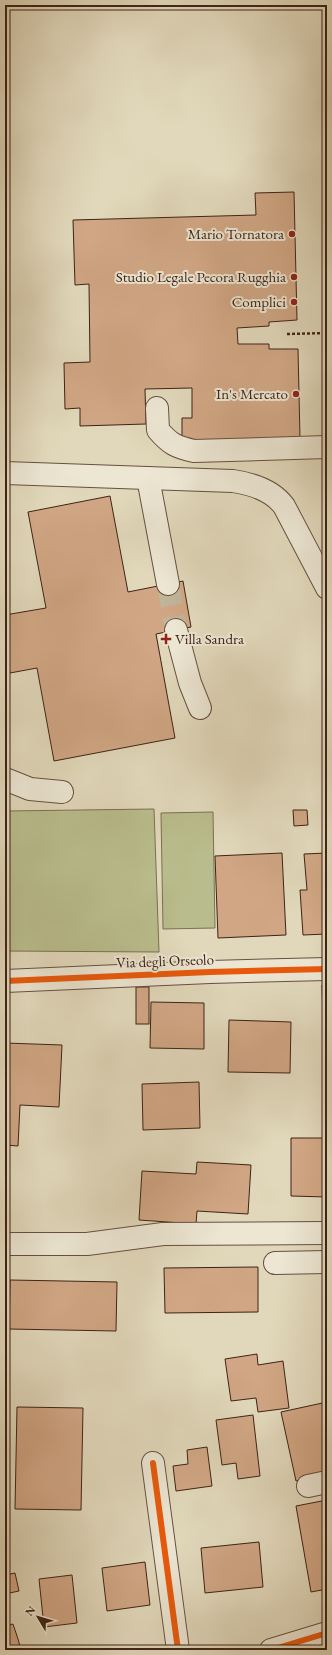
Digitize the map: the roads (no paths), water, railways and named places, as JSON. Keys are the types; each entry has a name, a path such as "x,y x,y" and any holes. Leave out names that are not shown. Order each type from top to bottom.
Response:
{"street":[{"path":"157,408 158,430 168,441 179,448 194,451 327,447"},
{"path":"5,473 233,481 255,485 268,491 280,501 289,513 327,588"},
{"path":"148,478 168,584"},
{"path":"176,630 190,683 200,708"},
{"path":"5,779 30,789 62,792"},
{"name":"Via degli Orseolo","path":"5,981 210,972 327,969"},
{"path":"5,1244 93,1244 163,1234 327,1233"},
{"path":"275,1263 327,1262"},
{"path":"153,1463 178,1650"},
{"path":"271,1650 327,1633"}],"tunnel":[{"path":"168,584 176,630"}],"place":[{"name":"Mario Tornatora","path":"292,234"},
{"name":"Studio Legale Pecora Rugghia","path":"294,277"},
{"name":"Complici","path":"294,302"},
{"name":"In's Mercato","path":"296,394"},
{"name":"Villa Sandra","path":"166,639"}]}
